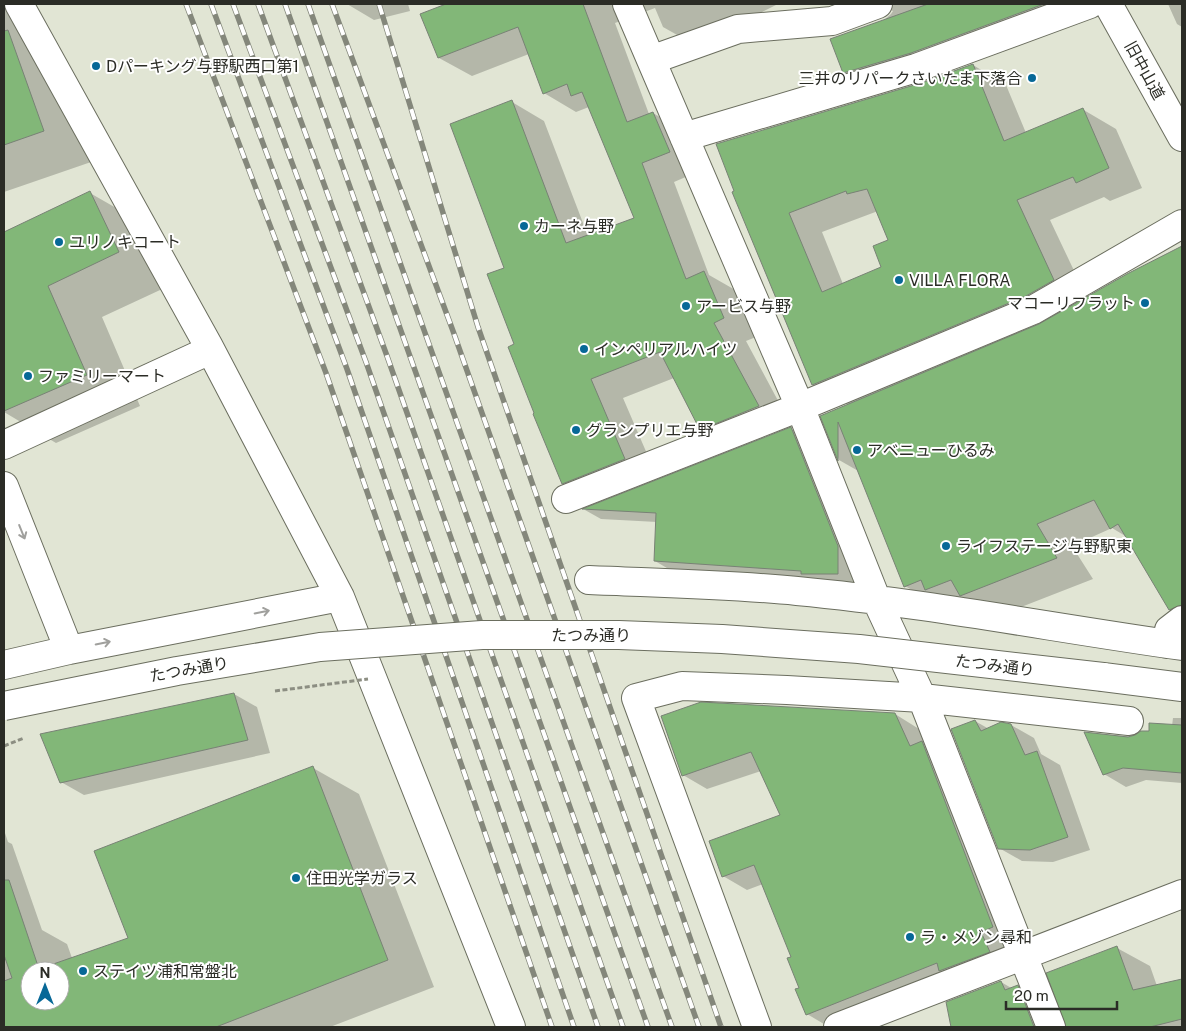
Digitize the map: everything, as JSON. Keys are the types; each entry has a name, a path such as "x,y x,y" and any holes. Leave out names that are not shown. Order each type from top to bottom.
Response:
{"street":[{"path":"19,4 210,350 340,597 511,1027"},
{"path":"627,4 800,408 878,601 922,698 1051,1027"},
{"path":"651,60 738,29 832,21 878,4"},
{"path":"684,137 916,68 1090,4"},
{"name":"旧中山道","path":"1108,4 1182,136"},
{"path":"566,500 800,408 1033,310 1182,224"},
{"path":"4,445 210,350"},
{"path":"4,486 70,650"},
{"path":"589,580 731,585 878,601 1174,645 1169,630 1182,620"},
{"path":"4,665 70,650 340,597"},
{"name":"たつみ通り","path":"4,706 177,671 320,646 482,635 619,635 722,638 859,649 1182,687"},
{"path":"757,1027 636,698 682,686 922,698 1129,721"},
{"path":"838,1027 1182,894"}],"path":[{"path":"4,746 24,738"}],"building":[{"path":"446,4 583,4 627,122 653,112 670,152 642,163 686,279 704,271 724,318 714,323 759,406 700,430 660,352 591,379 625,459 562,484 508,347 514,344 487,274 504,268 450,124 512,100 566,243 634,218 582,92 571,96 567,84 543,94 518,27 438,58 420,14"},
{"path":"928,4 1044,4 911,53 843,73 830,39"},
{"path":"8,30 44,131 4,145 4,31"},
{"path":"973,64 1004,141 1083,108 1109,168 1076,183 1073,177 1017,200 1054,280 1026,296 812,385 732,192 734,191 716,144 921,83","holes":["867,189 888,240 873,246 881,267 822,292 789,213 846,191 847,194"]},
{"path":"90,191 119,252 48,286 87,375 4,411 4,232"},
{"path":"1182,246 1182,605 1169,610 1118,524 1110,529 1094,500 1037,524 1057,558 960,596 951,580 925,590 921,580 904,587 838,422 838,461 820,416 1039,324 1127,274"},
{"path":"791,427 838,546 838,574 801,574 801,571 654,561 656,513 582,509"},
{"path":"234,693 248,740 60,783 40,734"},
{"path":"701,702 895,713 910,746 922,741 993,927 981,932 990,952 939,971 937,963 806,1015 795,989 799,988 787,958 791,957 754,865 722,877 709,841 780,815 751,752 682,776 661,716"},
{"path":"975,720 981,731 1001,722 1011,724 1025,755 1037,751 1068,837 1030,850 998,849 951,729"},
{"path":"1149,723 1182,725 1182,773 1123,768 1103,775 1084,732 1128,737 1141,731 1149,731"},
{"path":"313,766 388,960 216,1027 4,1027 4,981 12,978 4,955 4,880 9,880 36,961 20,961 20,1011 70,1011 70,961 62,961 128,938 94,851"},
{"path":"1117,946 1133,990 1182,979 1182,1019 1150,1027 1066,1027 1046,973"},
{"path":"1001,981 1005,990 1018,985 1034,1027 951,1027 946,1002"}],"railway":[{"path":"186,4 326,373 552,1027"},
{"path":"211,4 347,369 574,1027"},
{"path":"233,4 366,362 598,1027"},
{"path":"258,4 387,356 623,1027"},
{"path":"285,4 648,1027"},
{"path":"308,4 672,1027"},
{"path":"332,4 453,331 699,1027"},
{"path":"379,4 478,327 721,1027"}],"place":[{"name":"Dパーキング与野駅西口第1","path":"96,66"},
{"name":"三井のリパークさいたま下落合","path":"1032,78"},
{"name":"カーネ与野","path":"524,226"},
{"name":"ユリノキコート","path":"59,242"},
{"name":"VILLA FLORA","path":"899,280"},
{"name":"マコーリフラット","path":"1145,303"},
{"name":"アービス与野","path":"686,306"},
{"name":"インペリアルハイツ","path":"584,349"},
{"name":"ファミリーマート","path":"28,376"},
{"name":"グランプリエ与野","path":"576,430"},
{"name":"アベニューひるみ","path":"857,450"},
{"name":"ライフステージ与野駅東","path":"946,546"},
{"name":"住田光学ガラス","path":"296,878"},
{"name":"ラ・メゾン尋和","path":"910,937"},
{"name":"ステイツ浦和常盤北","path":"83,971"}]}
